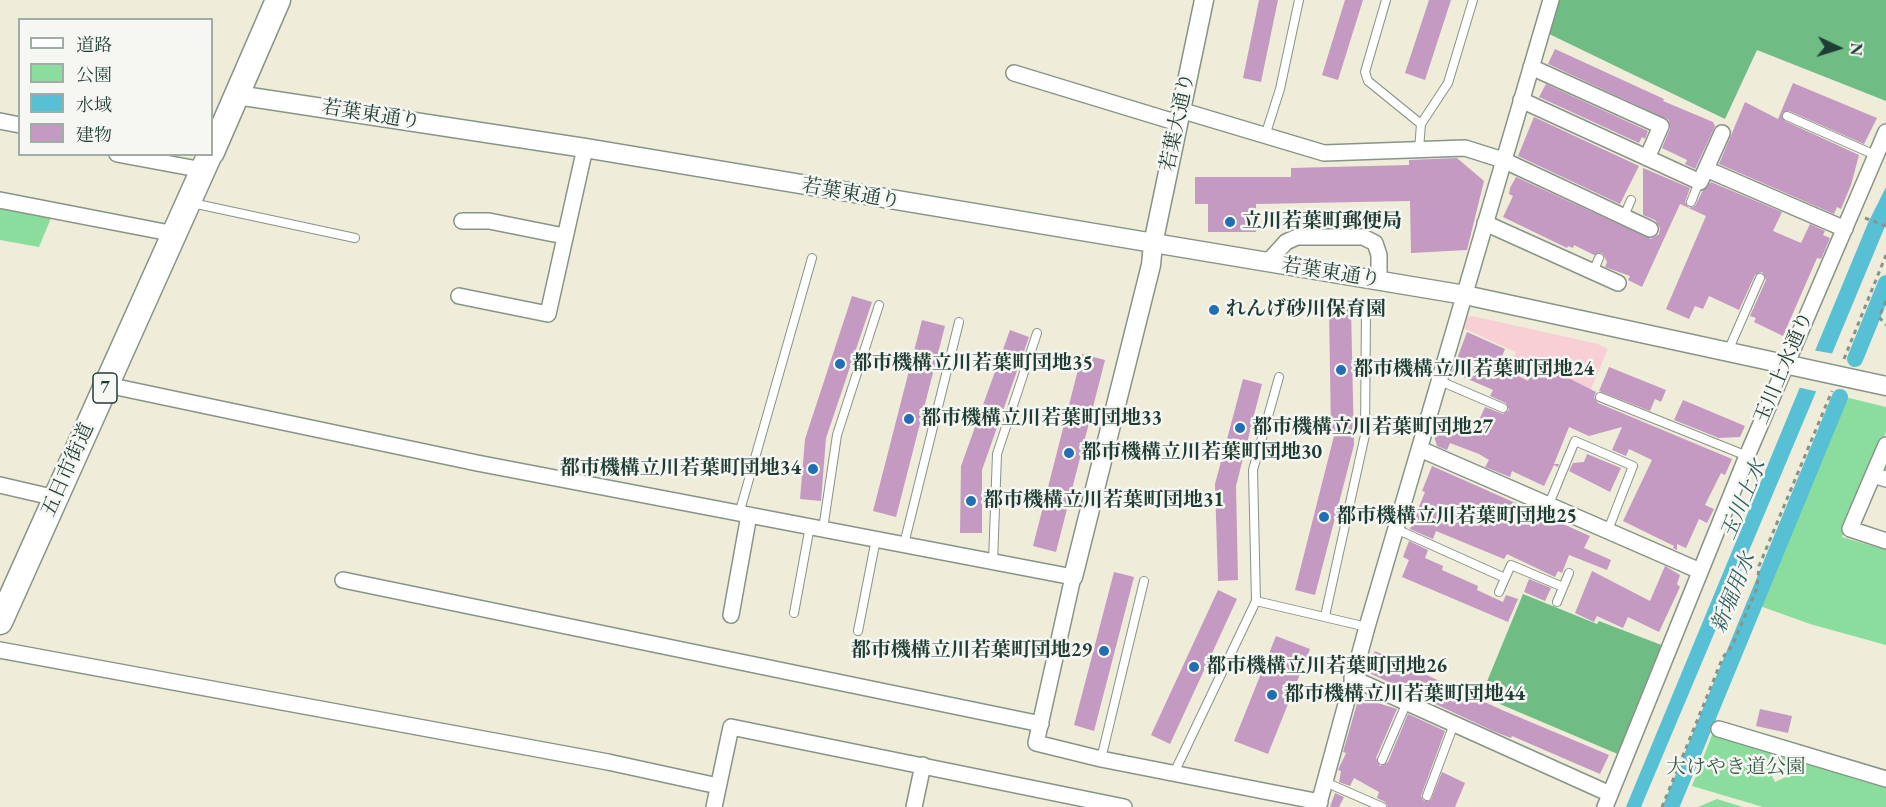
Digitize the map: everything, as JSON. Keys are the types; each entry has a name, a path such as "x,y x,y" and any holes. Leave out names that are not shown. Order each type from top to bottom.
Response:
{"main road":[{"name":"五日市街道","path":"213,148 278,0"},
{"name":"五日市街道","path":"0,622 208,159"}],"street":[{"name":"若葉大通り","path":"1073,577 1150,265 1204,0"},
{"path":"107,385 477,463 1073,577 1036,743 1319,805 1367,627 1551,0"},
{"path":"1531,67 1661,126 1647,158"},
{"path":"1014,73 1324,153 1465,148 1503,160 1650,229"},
{"name":"若葉東通り","path":"237,95 585,148 1465,295 1886,386"},
{"path":"1521,100 1647,158 1703,176 1845,229"},
{"path":"0,121 18,125"},
{"name":"玉川上水通り","path":"1607,800 1747,456 1886,132"},
{"path":"1703,176 1722,133"},
{"path":"459,296 548,314 585,148"},
{"path":"153,156 208,159"},
{"path":"0,200 175,234"},
{"path":"462,221 489,221 564,236"},
{"path":"1485,223 1596,265 1618,283"},
{"path":"1267,263 1286,242 1297,237 1363,237 1375,243 1379,255 1379,280"},
{"path":"1886,445 1880,477 1850,529 1886,541"},
{"path":"1420,449 1700,571"},
{"path":"0,485 56,498"},
{"path":"731,615 744,514"},
{"path":"343,580 1041,724"},
{"path":"0,650 608,762 718,786"},
{"path":"1353,678 1454,724 1607,800"},
{"path":"714,807 731,727 1115,806"},
{"path":"1719,729 1886,779"},
{"path":"914,807 923,765"}],"lane":[{"path":"1265,137 1280,89 1299,0"},
{"path":"1386,0 1365,72 1368,81 1420,124"},
{"path":"1419,149 1420,124 1448,83 1473,0"},
{"path":"1787,116 1875,155"},
{"path":"1691,202 1703,176"},
{"path":"1624,216 1631,200"},
{"path":"190,203 355,238"},
{"path":"744,514 812,258"},
{"path":"1728,351 1760,278"},
{"path":"794,613 817,528 837,435 879,305"},
{"path":"1325,616 1365,435 1366,308"},
{"path":"904,544 959,322"},
{"path":"993,562 997,454 1037,333"},
{"path":"1174,773 1256,601 1252,470 1278,377"},
{"path":"1440,381 1503,408"},
{"path":"1600,397 1747,456"},
{"path":"1549,504 1575,441 1633,466 1608,530"},
{"path":"1396,529 1505,578"},
{"path":"858,631 876,538"},
{"path":"1499,592 1510,565 1563,587"},
{"path":"1557,602 1569,573"},
{"path":"1101,759 1144,581"},
{"path":"1256,601 1367,627"},
{"path":"1382,760 1407,702"},
{"path":"1426,796 1454,724"},
{"path":"1325,782 1382,807"}],"path":[{"path":"1863,217 1886,226"},
{"path":"1662,807 1723,657 1732,646 1757,588 1759,566 1886,255"},
{"path":"1886,301 1879,317 1886,325"}],"shaded area":[{"path":"1472,316 1598,344 1608,349 1581,412 1505,377 1516,352 1463,328 1467,317"}],"green space":[{"path":"1555,0 1886,0 1886,101 1757,50 1725,119 1545,32"},
{"path":"0,201 54,211 39,247 0,240"},
{"path":"1845,397 1886,407 1886,432 1842,537 1886,550 1886,645 1810,624 1760,606"},
{"path":"1523,594 1597,624 1599,621 1664,646 1620,755 1481,696"},
{"name":"大けやき道公園","path":"1714,730 1886,779 1886,807 1763,807 1692,786","holes":["1780,765 1786,777 1775,782 1769,770"]},
{"path":"1717,799 1743,807 1698,807"}],"water":[{"path":"1886,187 1886,224 1826,368 1641,807 1626,807 1868,223"}],"pier":[{"path":"1812,350 1835,354 1819,392 1797,387"}],"building":[{"path":"1259,0 1278,0 1261,82 1243,78"},
{"path":"1345,0 1363,0 1338,80 1322,75"},
{"path":"1429,0 1451,0 1425,80 1405,73"},
{"path":"1555,49 1664,99 1663,101 1713,122 1715,126 1695,169 1685,164 1687,160 1662,148 1670,129 1669,120 1548,64"},
{"path":"1793,83 1877,118 1864,144 1789,111 1782,113 1785,121 1859,155 1851,185 1841,209 1837,207 1834,214 1719,164 1745,102 1778,119"},
{"path":"1546,84 1648,131 1645,139 1642,137 1639,143 1539,97"},
{"path":"1534,117 1639,166 1620,204 1518,156"},
{"path":"1457,158 1484,181 1467,250 1411,253 1410,201 1256,204 1256,232 1208,232 1208,204 1195,204 1195,177 1291,177 1291,168 1409,165 1409,160"},
{"path":"1643,168 1690,188 1685,202 1689,208 1695,206 1702,192 1711,182 1782,212 1773,231 1801,243 1810,224 1825,231 1823,235 1830,238 1821,259 1817,258 1783,336 1754,322 1756,318 1750,316 1766,280 1762,272 1755,275 1739,310 1709,296 1703,309 1695,306 1689,319 1666,309 1706,216 1680,204 1642,287 1628,280 1630,276 1605,267 1607,262 1602,253 1594,255 1574,245 1573,248 1568,246 1567,248 1503,217 1513,196 1509,194 1516,177 1651,239 1659,234 1660,228 1655,220 1643,215"},
{"name":"都市機構立川若葉町団地35","path":"852,296 872,302 826,438 821,501 800,499 805,439"},
{"path":"1329,308 1351,308 1354,445 1315,595 1295,590 1335,432 1331,432"},
{"name":"都市機構立川若葉町団地33","path":"922,320 945,326 896,517 873,511"},
{"path":"1010,330 1029,337 982,470 982,533 960,533 961,466"},
{"path":"1467,332 1505,349 1498,366 1528,381 1537,362 1596,392 1594,397 1598,403 1732,459 1725,475 1721,473 1705,505 1714,509 1707,523 1699,519 1686,548 1677,544 1677,550 1673,548 1674,546 1623,521 1652,460 1629,449 1626,456 1612,450 1622,427 1589,436 1569,427 1554,464 1559,464 1558,467 1554,465 1544,486 1512,471 1510,477 1485,467 1489,460 1450,443 1447,450 1437,446 1434,436 1446,415 1475,429 1485,407 1503,414 1509,410 1506,403 1490,396 1493,390 1452,372"},
{"name":"都市機構立川若葉町団地30","path":"1082,354 1105,360 1056,552 1033,546"},
{"path":"1609,367 1666,390 1661,402 1655,399 1650,411 1599,391"},
{"path":"1243,379 1262,384 1236,486 1238,580 1218,581 1215,484"},
{"path":"1683,400 1745,426 1740,437 1719,438 1674,420"},
{"path":"1587,454 1621,468 1610,492 1569,471 1573,463 1584,462"},
{"path":"1432,466 1590,536 1584,548 1611,560 1607,570 1569,555 1562,573 1558,571 1555,577 1507,554 1504,559 1436,531 1433,539 1410,529 1425,492 1422,491"},
{"path":"1409,541 1428,550 1425,558 1443,566 1442,570 1478,586 1477,590 1503,602 1506,595 1518,599 1508,622 1402,577 1409,560 1403,557"},
{"path":"1665,566 1680,575 1677,584 1680,587 1659,632 1628,617 1623,628 1597,616 1594,622 1575,613 1592,571 1650,601"},
{"name":"都市機構立川若葉町団地29","path":"1114,572 1134,577 1094,731 1074,725"},
{"path":"1529,579 1551,588 1545,601 1524,592"},
{"name":"都市機構立川若葉町団地26","path":"1218,590 1237,599 1170,744 1151,735"},
{"name":"都市機構立川若葉町団地44","path":"1276,636 1310,649 1268,754 1234,741"},
{"path":"1375,651 1502,710 1609,755 1600,774 1512,736 1511,738 1493,731 1365,671"},
{"path":"1359,697 1397,709 1376,758 1380,766 1388,762 1408,714 1445,731 1421,796 1424,801 1431,800 1442,772 1465,783 1455,807 1388,807 1385,802 1377,798 1379,792 1354,778 1350,786 1339,782 1341,771 1338,770 1346,753 1343,752"},
{"path":"1760,709 1792,716 1788,733 1756,726"},
{"path":"1335,793 1344,797 1339,807 1330,807"}],"waterway":[{"name":"新堀用水","path":"1855,359 1886,283"},
{"name":"新堀用水","path":"1671,807 1840,397"}],"place":[{"name":"立川若葉町郵便局","path":"1230,222"},
{"name":"れんげ砂川保育園","path":"1214,310"},
{"name":"都市機構立川若葉町団地35","path":"840,364"},
{"name":"都市機構立川若葉町団地24","path":"1341,370"},
{"name":"都市機構立川若葉町団地33","path":"909,419"},
{"name":"都市機構立川若葉町団地27","path":"1240,428"},
{"name":"都市機構立川若葉町団地30","path":"1069,453"},
{"name":"都市機構立川若葉町団地34","path":"813,469"},
{"name":"都市機構立川若葉町団地31","path":"971,501"},
{"name":"都市機構立川若葉町団地25","path":"1324,517"},
{"name":"都市機構立川若葉町団地29","path":"1104,651"},
{"name":"都市機構立川若葉町団地26","path":"1194,667"},
{"name":"都市機構立川若葉町団地44","path":"1272,695"}],"water label":[{"name":"玉川上水","path":"1744,500"}]}
